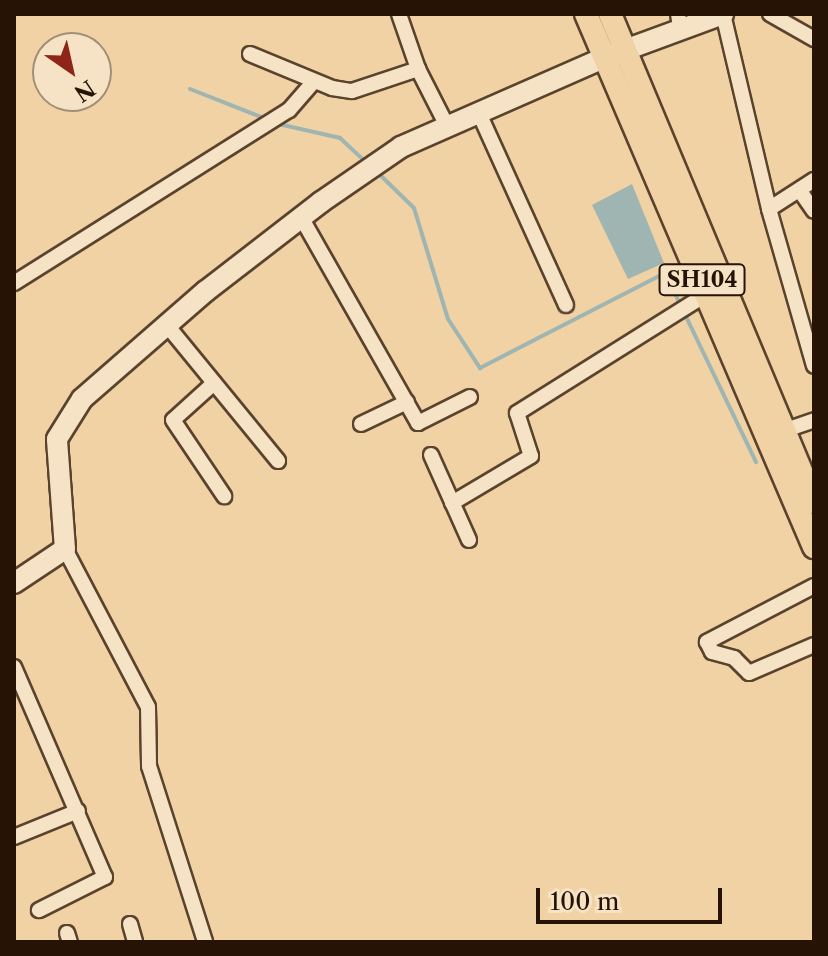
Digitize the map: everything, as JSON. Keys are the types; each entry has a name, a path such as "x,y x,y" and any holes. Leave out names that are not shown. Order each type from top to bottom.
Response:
{"main road":[{"name":"SH104","path":"586,14 615,53 776,434 814,547"},
{"name":"SH104","path":"610,14 615,53 707,294 776,434 814,502"}],"street":[{"path":"399,14 418,69 447,126"},
{"path":"205,942 149,766 148,707 118,640 65,549 57,439 82,399 166,324 301,217 386,158 478,111 615,53 679,20 723,14 769,209 810,334 814,366"},
{"path":"770,14 814,39"},
{"path":"250,54 314,81 352,91 418,69"},
{"path":"14,283 272,122 314,81"},
{"path":"478,111 566,305"},
{"path":"769,209 814,180"},
{"path":"800,191 814,211"},
{"path":"301,217 418,423 470,397"},
{"path":"452,503 531,456 517,413 707,294"},
{"path":"166,324 278,461"},
{"path":"214,383 173,420 224,496"},
{"path":"361,424 407,402"},
{"path":"776,434 814,420"},
{"path":"431,455 469,540"},
{"path":"14,583 65,549"},
{"path":"814,586 707,642 712,652 734,658 749,673 814,645"},
{"path":"14,667 105,877 39,910"},
{"path":"14,837 78,811"},
{"path":"130,924 135,942"}],"water":[{"path":"632,184 664,263 628,279 592,205"}],"waterway":[{"path":"190,89 266,119"},
{"path":"274,123 340,138 366,162"},
{"path":"376,171 414,208 448,319 480,368 665,273 756,462"}]}
